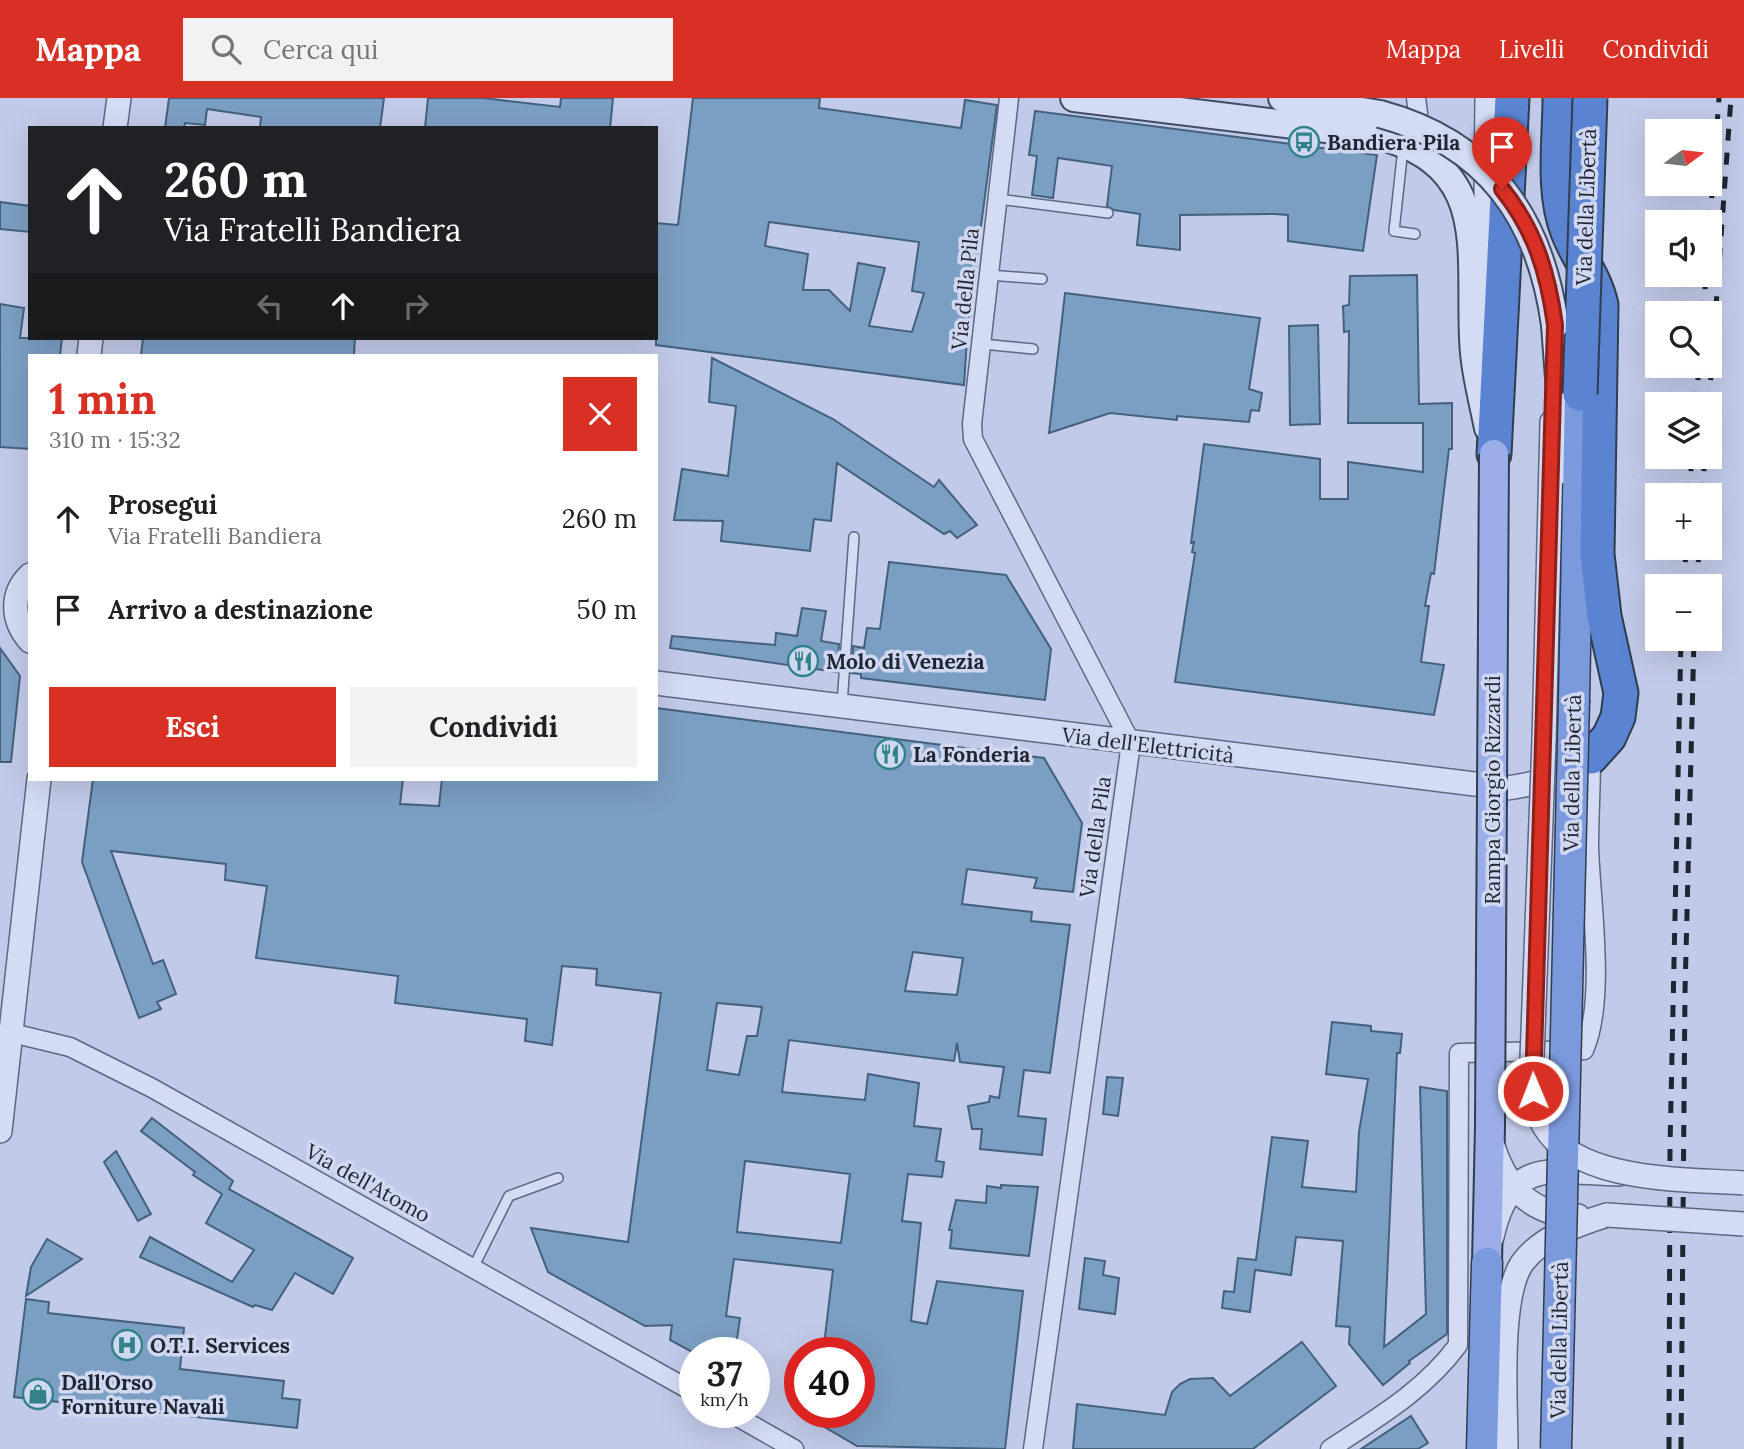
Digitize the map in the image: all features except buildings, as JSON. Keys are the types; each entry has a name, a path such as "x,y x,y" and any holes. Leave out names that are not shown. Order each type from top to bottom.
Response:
{"highway":[{"path":"1494,454 1512,98"},
{"path":"1560,98 1562,211 1568,232 1591,273 1601,305 1597,554 1604,616 1621,693 1618,717 1609,737 1591,757"},
{"name":"Via della Libertà","path":"1556,1449 1580,394 1590,98"},
{"name":"Rampa Giorgio Rizzardi","path":"1480,1440 1486,1263"}],"main road":[{"path":"1074,98 1359,132 1403,143 1450,178 1468,213 1472,245 1475,360 1494,454"},
{"path":"1282,98 1394,118 1424,129 1474,161 1513,203 1536,244 1548,281 1555,325 1567,502 1573,700"},
{"name":"Rampa Giorgio Rizzardi","path":"1486,1263 1490,1126 1494,454"}],"street":[{"path":"115,126 119,98"},
{"name":"Via della Pila","path":"1010,98 973,439 1131,743 1033,1449"},
{"path":"1403,143 1417,119 1416,98"},
{"path":"1487,98 1484,347 1494,454"},
{"path":"1555,325 1532,1058 1535,1101 1544,1127 1560,1144 1591,1162 1630,1174"},
{"path":"1544,740 1554,603 1580,394"},
{"path":"0,587 27,578"},
{"path":"21,631 15,602 27,578"},
{"name":"Via dell'Elettricità","path":"658,683 1507,788 1536,783 1567,773 1591,757"},
{"path":"1330,1449 1412,1395 1444,1364 1458,1345 1459,1054 1584,1050 1592,1033 1594,984 1589,845 1591,757"},
{"path":"0,1132 3,1078 12,1033 39,781"},
{"name":"Via dell'Atomo","path":"12,1033 70,1047 152,1088 679,1384"},
{"name":"Rampa Giorgio Rizzardi","path":"1486,1263 1494,1229 1513,1189 1500,1166 1490,1126"},
{"path":"1744,1183 1630,1174 1540,1171 1527,1176 1513,1189 1530,1203 1569,1216 1606,1215 1744,1223"},
{"path":"1506,1449 1509,1294 1516,1275 1524,1261 1541,1245 1575,1225 1606,1215"},
{"path":"757,1428 794,1449"}],"lane":[{"path":"1403,143 1394,231 1415,234"},
{"path":"998,199 1108,214"},
{"path":"989,275 1042,279"},
{"path":"982,344 1033,349"},
{"path":"842,706 854,537"},
{"path":"473,1268 509,1196 558,1178"}],"railway":[{"path":"1711,210 1719,98"},
{"path":"1710,392 1731,98"},
{"path":"1704,301 1705,287"},
{"path":"1697,392 1698,378"},
{"path":"1690,483 1691,469"},
{"path":"1703,483 1704,469"},
{"path":"1685,560 1685,574"},
{"path":"1698,560 1698,574"},
{"path":"1669,1449 1670,1147 1681,651"},
{"path":"1681,1449 1685,992 1694,651"}],"place":[{"name":"Bandiera Pila","path":"1304,142"},
{"name":"Molo di Venezia","path":"803,661"},
{"name":"La Fonderia","path":"890,754"},
{"name":"O.T.I. Services","path":"127,1345"},
{"name":"Dall'Orso Forniture Navali","path":"38,1394"}],"route":[{"path":"1502,189 1522,218 1540,254 1548,281 1555,325 1533,1091"}]}
